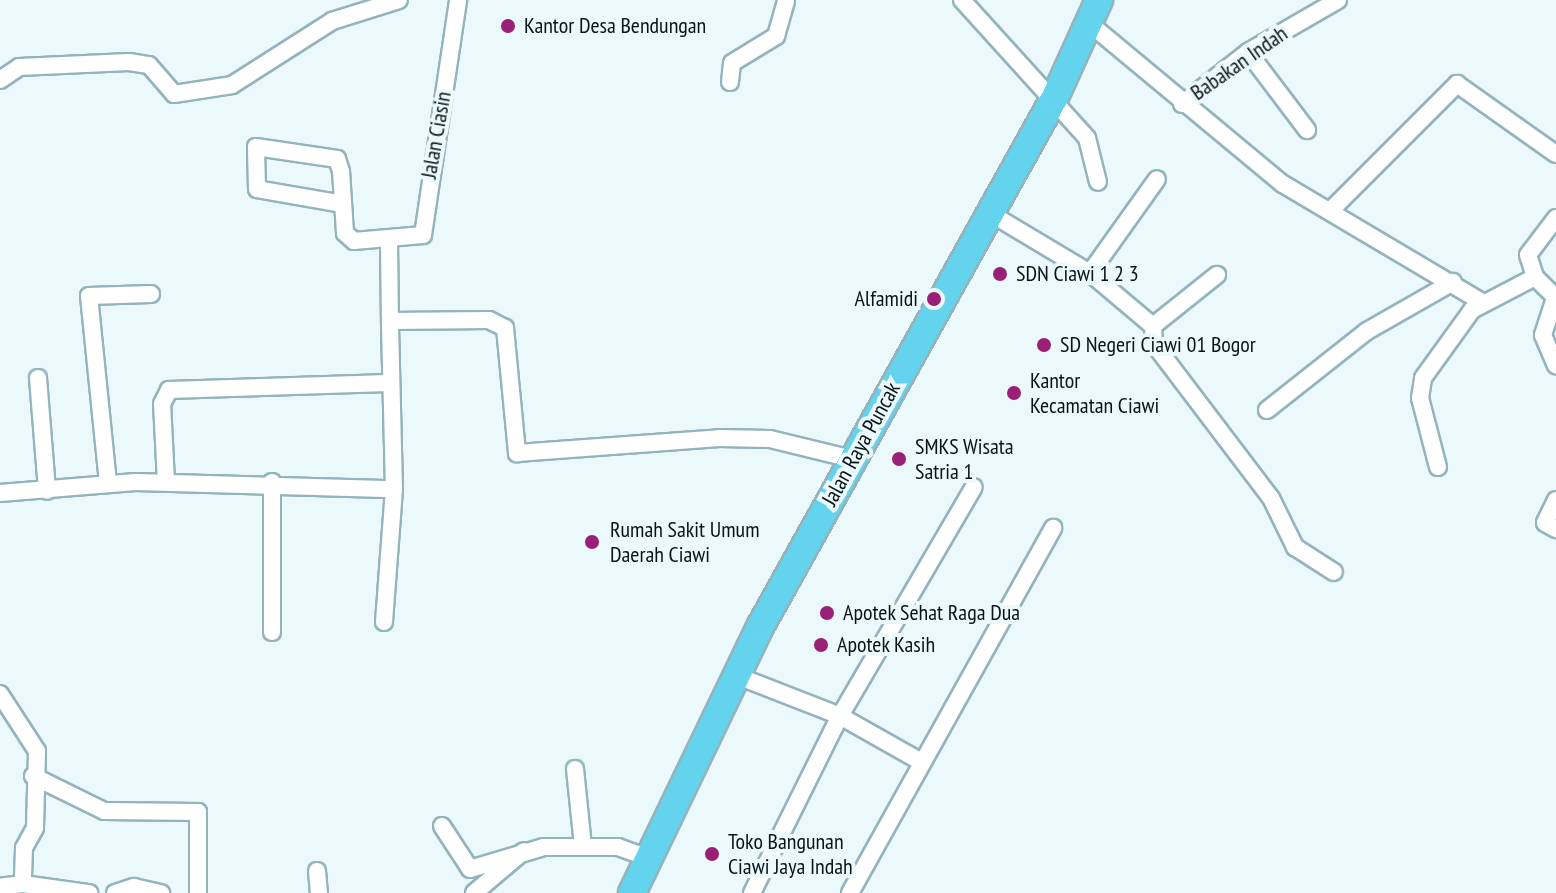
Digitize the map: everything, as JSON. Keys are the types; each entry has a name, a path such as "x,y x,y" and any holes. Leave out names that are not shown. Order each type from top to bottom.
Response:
{"highway":[{"name":"Jalan Raya Puncak","path":"632,893 735,675 988,212 1055,97 1094,12"}],"street":[{"path":"0,80 19,67 139,62 174,94 232,85 332,21 399,0"},
{"name":"Jalan Ciasin","path":"389,242 426,231 424,200 443,118 458,0"},
{"path":"730,82 732,63 776,36 786,0"},
{"path":"962,0 1055,97 1093,148 1098,182"},
{"name":"Babakan Indah","path":"1182,104 1248,52 1338,0"},
{"path":"1094,12 1182,104 1330,211 1482,302"},
{"path":"1248,52 1307,130"},
{"path":"1330,211 1457,84 1556,154"},
{"path":"343,204 257,189 256,147 334,156 343,204 349,238 389,242 388,383 394,489 384,622"},
{"path":"1090,273 1157,179"},
{"path":"988,212 1090,273 1153,326 1154,344 1271,498 1295,547 1334,572"},
{"path":"1556,218 1529,248 1535,277 1555,298 1543,335 1556,365"},
{"path":"1153,326 1217,275"},
{"path":"1438,467 1420,389 1482,302 1535,277"},
{"path":"1267,410 1367,331 1453,282"},
{"path":"108,483 89,296 151,294"},
{"path":"390,321 502,324 517,453 719,438 770,439 852,459"},
{"path":"38,378 47,491"},
{"path":"166,482 162,404 169,390 388,383"},
{"path":"0,493 108,483 166,482 272,482 394,489"},
{"path":"272,482 272,632"},
{"path":"752,893 840,716 974,487"},
{"path":"1556,500 1545,523 1556,529"},
{"path":"850,893 918,760 1053,528"},
{"path":"735,675 840,716 918,760"},
{"path":"0,694 35,745 35,825 24,848 23,884"},
{"path":"575,769 583,846"},
{"path":"33,776 104,811 198,812 198,893"},
{"path":"442,826 470,869 526,848 583,846 649,858"},
{"path":"474,893 526,848"},
{"path":"317,871 319,893"},
{"path":"0,887 23,884 81,891"},
{"path":"115,893 141,887 161,893"}],"place":[{"name":"Kantor Desa Bendungan","path":"508,26"},
{"name":"SDN Ciawi 1 2 3","path":"1000,274"},
{"name":"Alfamidi","path":"934,299"},
{"name":"SD Negeri Ciawi 01 Bogor","path":"1044,345"},
{"name":"Kantor Kecamatan Ciawi","path":"1014,393"},
{"name":"SMKS Wisata Satria 1","path":"899,459"},
{"name":"Rumah Sakit Umum Daerah Ciawi","path":"592,542"},
{"name":"Apotek Sehat Raga Dua","path":"827,613"},
{"name":"Apotek Kasih","path":"821,645"},
{"name":"Toko Bangunan Ciawi Jaya Indah","path":"712,854"}]}
